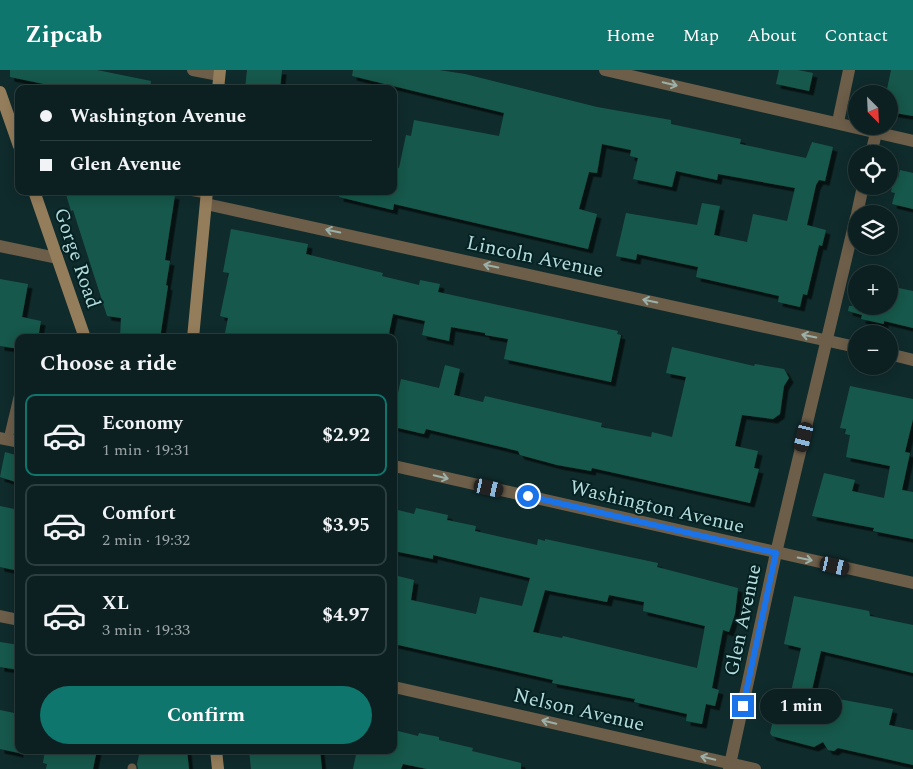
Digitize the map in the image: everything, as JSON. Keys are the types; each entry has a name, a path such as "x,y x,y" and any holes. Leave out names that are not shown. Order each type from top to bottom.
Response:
{"main road":[{"path":"218,85 220,72"},
{"path":"0,92 15,135"},
{"name":"Gorge Road","path":"35,195 84,334"},
{"path":"193,334 206,196"},
{"path":"216,754 218,769"}],"street":[{"path":"193,70 220,72"},
{"path":"605,70 628,72 848,125"},
{"path":"838,122 849,70"},
{"path":"887,135 913,140"},
{"name":"Lincoln Avenue","path":"206,196 848,345"},
{"path":"0,246 57,258"},
{"name":"Glen Avenue","path":"730,766 776,553 848,252"},
{"path":"898,356 913,360"},
{"name":"Washington Avenue","path":"397,467 913,583"},
{"path":"0,616 15,619"},
{"name":"Nelson Avenue","path":"397,688 730,766 755,769"}],"lane":[{"path":"9,440 15,412"}],"building":[{"path":"10,70 97,70 151,81 150,85 49,85 10,77"},
{"path":"247,70 282,70 280,85 245,85"},
{"path":"353,70 439,70 465,74 597,107 671,120 671,124 741,139 740,144 806,158 812,142 833,147 825,181 819,180 816,185 807,225 826,230 822,246 819,245 807,295 803,294 800,307 778,302 779,296 696,277 698,267 637,254 636,260 616,256 626,213 697,225 702,203 720,206 714,235 747,242 753,214 787,221 795,188 718,174 717,180 676,171 672,187 633,179 638,158 630,156 631,150 602,144 597,173 589,172 579,209 597,214 588,249 394,204 393,210 339,197 339,195 397,195 397,167 399,168 406,135 411,136 414,120 499,136 504,113 397,87 397,85 389,85 352,76"},
{"path":"779,70 798,70 813,73 809,91 776,84"},
{"path":"891,70 913,70 913,116 898,114 898,85 888,85"},
{"path":"900,170 913,173 913,209 892,204 894,195 898,195"},
{"path":"66,195 175,195 165,260 170,261 161,334 120,334 121,318 107,316 73,210 71,211"},
{"path":"231,229 308,244 306,254 383,273 382,276 419,285 420,280 440,284 438,292 618,331 617,334 621,335 611,382 504,359 508,339 485,335 485,333 451,327 449,341 422,335 425,321 393,314 389,334 225,334 228,318 220,316 229,273 223,272"},
{"path":"0,279 28,284 22,317 41,321 39,334 15,334 15,348 0,346"},
{"path":"898,288 913,291 913,328 884,321 884,324 861,319 862,315 898,315"},
{"path":"672,347 754,366 755,364 784,369 789,378 784,386 780,414 773,419 742,415 735,446 758,451 754,468 759,469 750,503 592,468 591,471 557,465 520,455 518,451 426,429 424,434 397,428 397,398 401,379 439,388 445,365 460,369 454,395 483,402 485,396 602,423 601,427 651,437 652,432 672,437 686,377 666,373"},
{"path":"850,386 913,399 913,419 905,452 910,453 902,490 913,492 913,539 873,531 874,528 812,516 824,473 855,480 852,491 884,498 890,466 846,457 850,435 845,434 846,429 840,428"},
{"path":"5,452 15,455 15,482 0,477"},
{"path":"0,506 15,509 15,570 0,567"},
{"path":"416,508 448,515 447,520 476,526 475,531 537,545 538,539 545,541 545,539 658,563 657,567 738,588 735,614 729,632 723,630 712,688 719,690 715,706 706,704 702,724 686,721 687,714 634,702 635,699 552,683 553,680 397,645 397,576 414,580 411,600 476,614 480,597 522,606 530,578 433,555 433,559 397,552 397,510 414,514","holes":["545,590 607,602 609,595 644,602 643,611 705,626 697,668 563,636 562,638 533,632"]},
{"path":"794,596 869,611 870,616 913,625 913,673 821,651 811,694 893,709 889,725 913,730 913,765 838,748 834,751 828,750 823,742 814,747 772,736 770,733 779,694 790,696 801,648 784,644"},
{"path":"0,642 15,644 15,669 0,667"},
{"path":"0,710 15,713 15,752 0,749"},
{"path":"397,731 418,736 419,733 439,737 439,740 473,748 472,751 521,763 521,769 427,769 403,764 401,769 353,769 356,754 397,754"},
{"path":"44,754 96,754 93,769 46,769 47,764 43,763"},
{"path":"139,754 187,754 189,769 138,769"},
{"path":"249,754 320,754 322,769 251,769"}],"route":[{"path":"528,496 776,553 743,706"}]}
